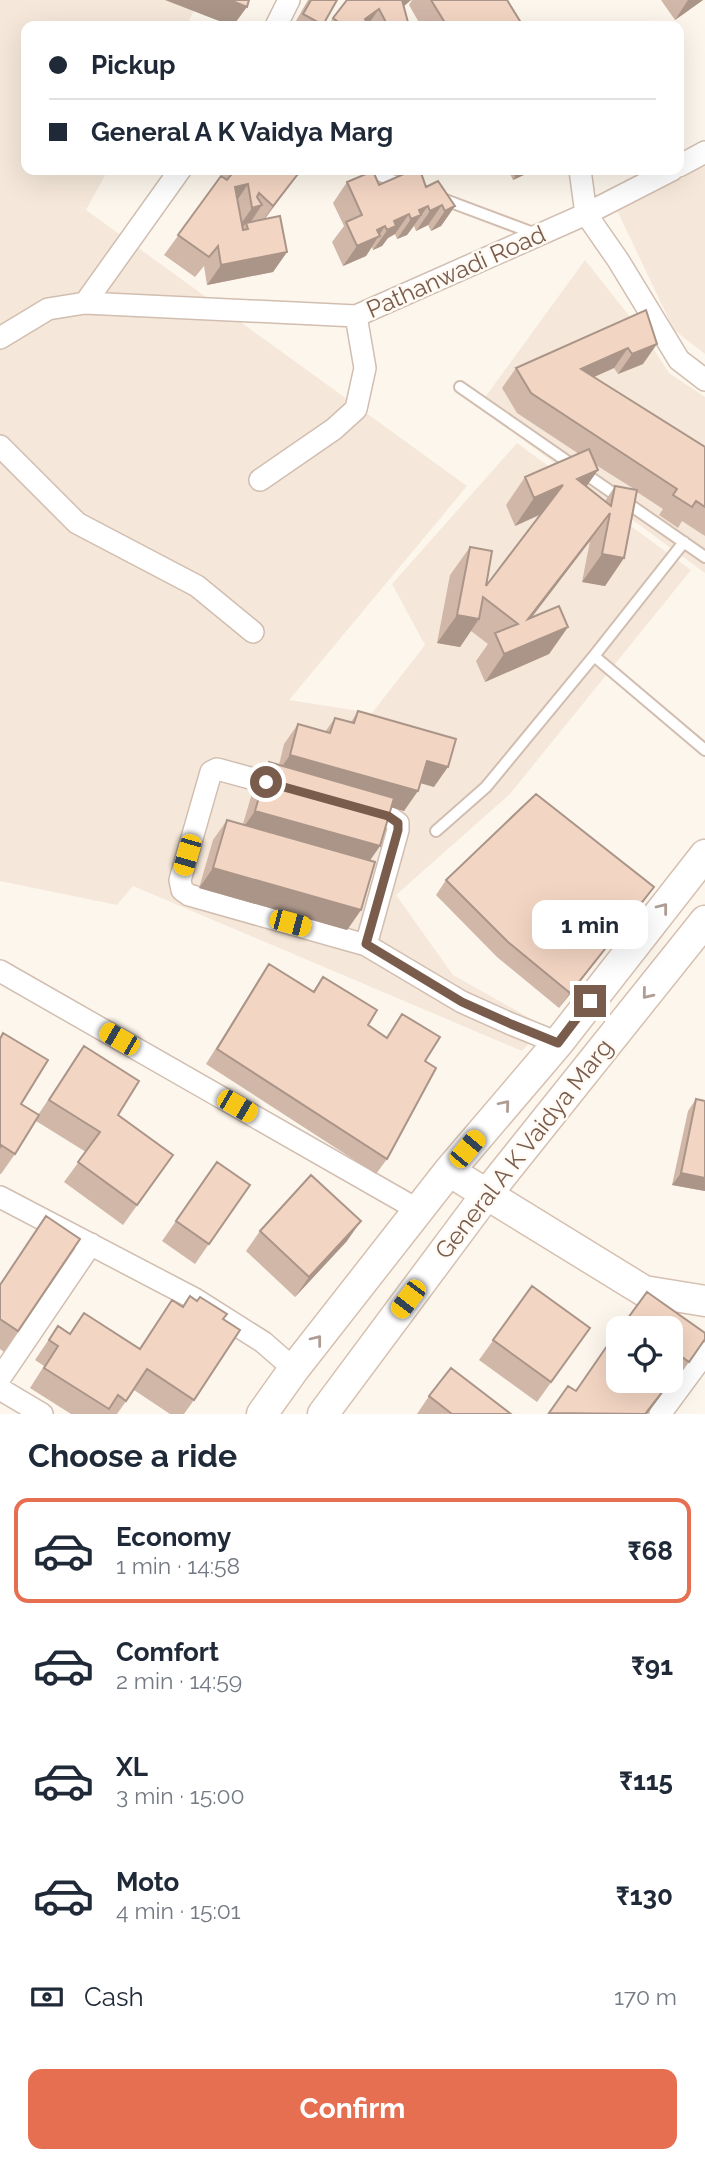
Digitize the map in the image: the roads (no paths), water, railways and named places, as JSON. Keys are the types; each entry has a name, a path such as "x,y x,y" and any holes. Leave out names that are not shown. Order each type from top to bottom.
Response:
{"main road":[{"name":"General A K Vaidya Marg","path":"261,1414 449,1171 558,1043 705,855"},
{"name":"General A K Vaidya Marg","path":"323,1414 486,1195 705,921"},
{"path":"449,1171 644,1291 705,1301"}],"street":[{"path":"278,21 289,0"},
{"path":"684,163 705,152"},
{"path":"85,303 176,175"},
{"path":"581,175 586,214 618,260 679,359 705,380"},
{"name":"Pathanwadi Road","path":"0,338 48,309 85,303 356,316 586,214 662,175"},
{"path":"260,480 334,429 356,409 365,368 356,316"},
{"path":"0,446 77,523 197,586 253,632"},
{"path":"296,791 217,769 211,772 180,880 182,890 189,895 366,944 462,1002 558,1043"},
{"path":"336,802 388,816 398,823 366,944"},
{"path":"0,971 420,1211"},
{"path":"0,1197 212,1309 263,1342 294,1369"},
{"path":"0,1378 91,1244"},
{"path":"644,1291 674,1315"},
{"path":"660,1414 705,1353"},
{"path":"0,1388 42,1414"}],"lane":[{"path":"379,175 415,188"},
{"path":"427,193 539,235"},
{"path":"460,387 705,557"},
{"path":"436,831 486,787 684,542"},
{"path":"594,656 705,750"}]}
